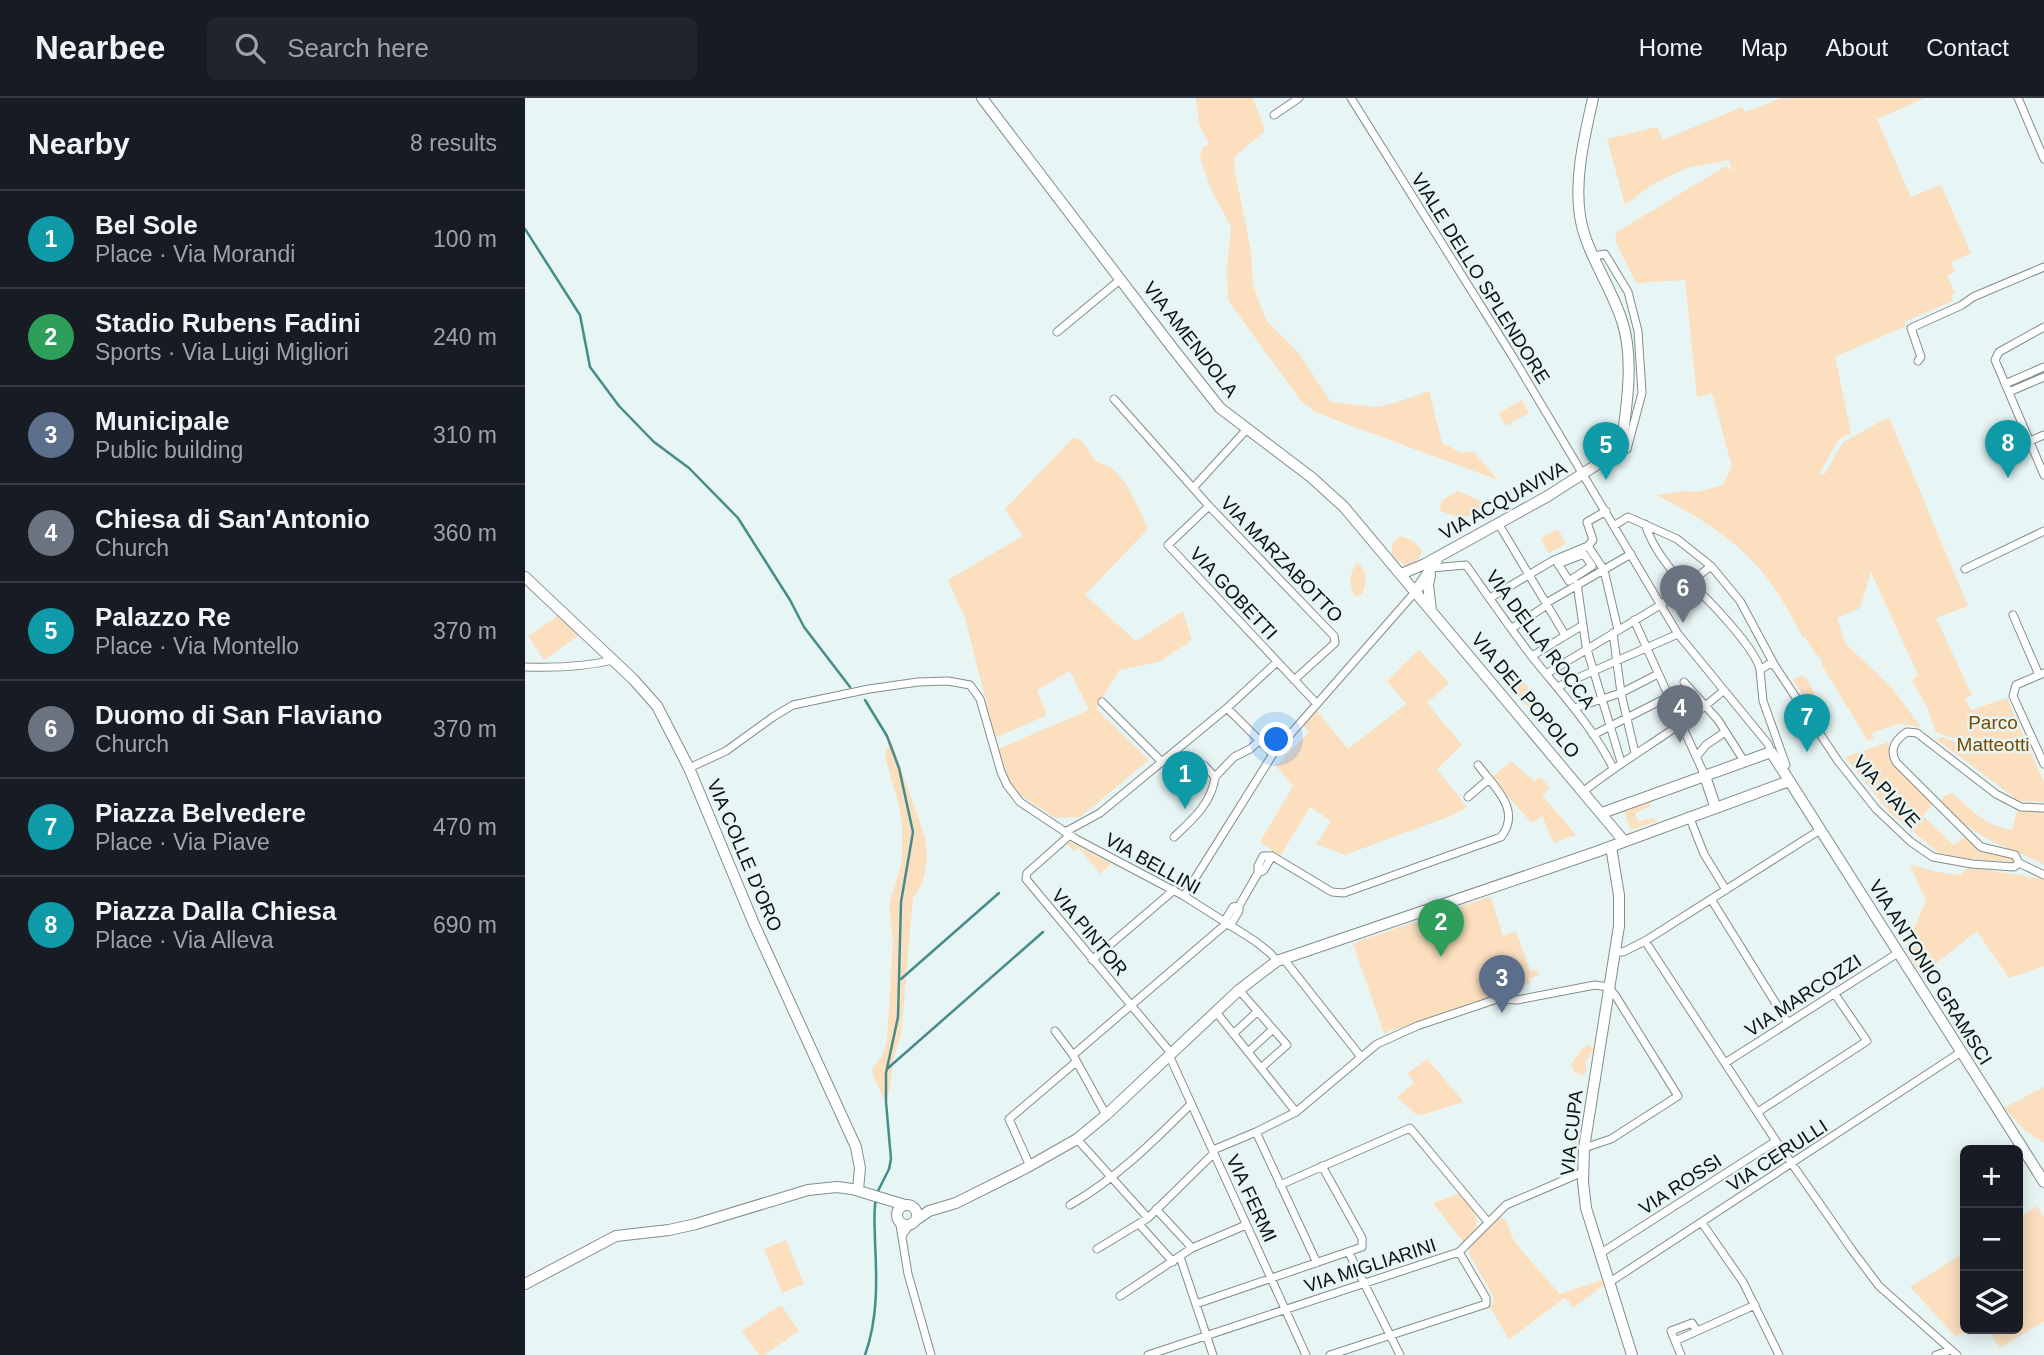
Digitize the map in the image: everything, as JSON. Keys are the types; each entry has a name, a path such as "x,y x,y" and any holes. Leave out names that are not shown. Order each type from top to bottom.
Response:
{"main road":[{"name":"VIA AMENDOLA","path":"982,98 1220,408 1311,477 1344,507 1401,574"},
{"name":"VIA ACQUAVIVA","path":"1413,588 1428,566 1440,555 1584,475 1621,449 1627,406 1627,340 1622,320 1580,216 1583,144 1593,98"},
{"name":"VIA ACQUAVIVA","path":"1401,574 1428,566"},
{"name":"VIA ACQUAVIVA","path":"1428,566 1431,610"},
{"name":"VIA DEL POPOLO","path":"1401,574 1623,841"},
{"name":"VIA COLLE D'ORO","path":"525,577 613,660 657,706 689,768 754,924 856,1147 860,1168 858,1190"},
{"path":"525,1284 615,1236 697,1224 808,1190 837,1187 858,1190 885,1198 907,1216 955,1203 1077,1139 1107,1115 1239,990 1280,960 1611,847 1715,806 1789,781 1786,765 1771,752 1602,813"},
{"name":"VIA ANTONIO GRAMSCI","path":"1771,752 2044,1182"},
{"path":"1705,776 1715,806"},
{"name":"VIA CUPA","path":"1611,847 1619,906 1615,952 1584,1148 1583,1172 1585,1208 1632,1355"}],"street":[{"path":"1274,115 1299,98"},
{"name":"VIALE DELLO SPLENDORE","path":"1350,98 1513,357 1678,635 1768,744 1771,752"},
{"path":"2028,98 2018,100 2044,159"},
{"path":"1918,362 1921,358 1910,328 1976,296 2044,268"},
{"path":"1057,332 1121,279"},
{"path":"2044,327 1999,352 1995,360 2044,475"},
{"path":"2007,388 2044,367"},
{"path":"2007,388 2044,377"},
{"name":"VIA MARZABOTTO","path":"1115,399 1209,506 1334,636 1335,643 1294,680"},
{"path":"1194,487 1247,429"},
{"path":"2030,442 2044,435"},
{"name":"VIA GOBETTI","path":"1209,506 1168,545 1317,704"},
{"path":"1490,598 1588,546 1593,540 1587,522 1606,511"},
{"path":"1615,525 1628,517 1645,524 1665,564 1687,585 1706,596 1757,659 1763,701 1786,765"},
{"path":"1498,523 1565,635"},
{"name":"VIA PIAVE","path":"1645,524 1665,532 1711,566 1740,601 1775,666 1838,761 1877,809 1912,842 1933,857 1972,864 2014,867 2019,863"},
{"path":"1965,569 2044,531"},
{"path":"1588,546 1604,570 1616,632 1622,693 1635,753"},
{"path":"1584,554 1592,566 1569,581 1555,562 1584,554"},
{"path":"1512,628 1548,602 1631,554"},
{"path":"1555,562 1569,589"},
{"name":"VIA DELLA ROCCA","path":"1428,566 1466,565 1532,656 1574,708 1613,768"},
{"path":"1546,674 1662,604 1711,566"},
{"path":"1577,584 1587,649 1621,762"},
{"path":"1184,896 1273,754 1413,588"},
{"path":"2013,615 2042,675 2016,685 2013,696 2044,764"},
{"path":"1634,620 1705,776"},
{"path":"1532,656 1584,625"},
{"path":"1739,636 1755,628"},
{"path":"1557,687 1678,635"},
{"path":"525,667 571,667 613,660"},
{"path":"1067,833 1100,813 1227,708 1277,662"},
{"path":"1760,670 1769,664 1775,666"},
{"path":"1574,708 1622,693 1658,674"},
{"name":"VIA BELLINI","path":"689,768 726,751 793,705 918,682 948,681 970,684 980,699 1001,772 1014,796 1026,807 1067,833 1174,890 1266,949 1280,960 1361,1057"},
{"path":"1684,682 1706,706 1744,761"},
{"path":"1584,791 1621,762 1681,724 1723,691"},
{"path":"1593,735 1668,697"},
{"path":"1102,702 1162,762"},
{"path":"1227,708 1273,754"},
{"path":"1771,752 1775,742 1774,730"},
{"path":"1697,756 1706,745 1725,732"},
{"path":"2044,807 2021,807 1996,794 1917,733 1907,732 1894,743 1896,762 1981,847 2015,855 2019,863 2044,875"},
{"path":"1174,838 1199,813 1213,791 1215,777 1234,757 1259,741"},
{"path":"1204,765 1215,777"},
{"path":"1030,1166 1009,1118 1131,1006 1227,924 1233,907 1239,906 1258,873 1264,870 1272,856 1332,892 1344,893 1501,837 1511,820 1510,810 1478,765"},
{"path":"1468,797 1489,779"},
{"path":"1689,816 1704,854 1726,890"},
{"path":"1615,952 1623,952 1645,941 1820,830"},
{"name":"VIA PINTOR","path":"1067,833 1027,873 1026,879 1170,1054"},
{"path":"1092,960 1174,890"},
{"path":"1711,899 1789,1023"},
{"path":"1645,941 1776,1141 1879,1286 1954,1353"},
{"name":"VIA MARCOZZI","path":"1725,1063 1898,953"},
{"path":"1097,1250 1148,1218 1213,1152 1296,1112 1377,1044 1395,1035 1497,999 1517,1000 1595,985 1608,987 1678,1096 1611,1139 1584,1148"},
{"path":"1239,990 1287,1045 1261,1068"},
{"path":"1758,1112 1867,1041 1834,993"},
{"path":"1216,1012 1296,1112"},
{"path":"1233,1034 1257,1012"},
{"path":"1248,1052 1273,1029"},
{"path":"1055,1031 1107,1115"},
{"name":"VIA CERULLI","path":"1610,1282 1961,1052"},
{"name":"VIA FERMI","path":"1170,1054 1306,1355"},
{"path":"1070,1205 1113,1178 1191,1104"},
{"path":"1280,1185 1410,1128 1488,1222"},
{"path":"1256,1132 1317,1263"},
{"path":"1077,1139 1148,1218"},
{"name":"VIA ROSSI","path":"1601,1253 1776,1141"},
{"path":"1196,1304 1362,1247 1362,1238 1322,1166"},
{"name":"VIA MIGLIARINI","path":"1148,1355 1459,1252 1501,1209 1583,1172"},
{"path":"1156,1209 1192,1248"},
{"path":"907,1216 902,1236 908,1274 931,1355"},
{"path":"1702,1223 1743,1282 1779,1355"},
{"path":"1139,1224 1177,1259 1213,1355"},
{"path":"1120,1296 1192,1248 1247,1225"},
{"path":"1330,1355 1486,1304 1486,1298 1459,1252"},
{"path":"1349,1253 1400,1355"},
{"path":"1681,1355 1671,1331 1673,1329 1692,1323 1696,1331 1755,1305"},
{"path":"1936,1355 1954,1353"}],"green space":[{"path":"1196,98 1253,98 1265,131 1234,157 1251,251 1253,285 1266,320 1298,352 1331,402 1375,407 1429,391 1442,443 1462,453 1474,452 1498,480 1317,413 1301,401 1228,300 1227,268 1231,227 1211,189 1200,158 1202,148 1209,144 1199,124"},
{"name":"Parco Matteotti","path":"1781,98 1925,98 1877,119 1911,197 1941,185 1971,253 1951,262 1955,272 1947,275 1955,293 1951,296 1953,301 1904,322 1906,326 1835,357 1851,433 1839,439 1820,473 1824,475 1843,442 1889,417 1968,606 1936,618 1972,695 1965,699 1971,710 2007,698 2044,782 2044,802 2019,801 1936,739 1943,737 1960,744 1965,741 1963,736 1959,740 1936,732 1926,705 1912,680 1918,675 1871,572 1860,608 1837,618 1845,643 1892,688 1921,727 1898,724 1871,733 1874,738 1868,741 1822,665 1820,657 1805,637 1803,638 1781,598 1761,570 1720,533 1656,495 1698,492 1723,485 1732,467 1712,393 1697,397 1685,280 1636,283 1615,240 1617,232 1726,166 1732,171 1729,160 1687,168 1653,184 1625,205 1607,139 1657,127 1663,140 1742,107 1745,112"},
{"path":"1522,400 1529,413 1506,426 1499,413"},
{"path":"1073,438 1081,441 1095,460 1110,467 1122,479 1148,529 1085,595 1136,641 1183,611 1192,640 1159,662 1119,670 1096,709 1149,760 1080,817 1055,818 1013,790 998,749 1089,710 1070,671 1037,690 1047,715 995,738 965,618 948,580 1023,536 1005,509"},
{"path":"1458,491 1480,501 1481,512 1461,518 1440,511 1441,501"},
{"path":"1558,529 1566,544 1548,553 1541,538"},
{"path":"1399,536 1418,546 1422,552 1418,560 1405,566 1392,555 1392,544"},
{"path":"1358,563 1366,578 1362,594 1358,596 1354,595 1351,586 1351,574"},
{"path":"561,614 582,633 544,660 528,636"},
{"path":"1419,650 1449,683 1427,703 1462,745 1437,769 1467,807 1453,815 1345,855 1316,844 1331,821 1310,807 1280,856 1260,842 1293,786 1276,766 1309,732 1303,725 1316,710 1348,749 1406,704 1387,681"},
{"path":"1510,667 1541,702 1531,711 1500,675"},
{"path":"1802,675 1808,680 1816,697 1808,703 1793,680"},
{"path":"891,740 925,837 926,861 922,884 913,898 901,1034 894,1057 889,1093 883,1099 872,1069 882,1056 887,1041 893,941 889,905 902,861 899,806 885,757"},
{"path":"1889,742 1891,760 1933,804 1923,816 1954,845 1966,836 1994,853 2015,859 2015,862 1968,859 1939,853 1890,813 1845,757"},
{"path":"1511,761 1534,781 1541,777 1550,789 1542,795 1576,835 1554,843 1542,816 1532,823 1491,778"},
{"path":"1952,793 1993,825 2012,830 2018,807 2044,813 2044,865 1987,839 1969,827 1941,802 1944,796"},
{"path":"1652,801 1649,807 1635,813 1638,822 1652,818 1658,821 1631,830 1624,811"},
{"path":"1070,841 1117,867 1111,864 1100,874 1079,848 1074,851 1067,844"},
{"path":"1910,865 1948,874 1960,875 1968,867 2044,879 2044,966 2009,978 1977,931 1921,975 1905,949 1926,901"},
{"path":"1491,898 1503,936 1516,931 1530,971 1537,969 1539,975 1529,979 1530,983 1511,991 1384,1033 1353,944"},
{"path":"1589,1045 1594,1050 1585,1061 1587,1071 1582,1076 1574,1071 1571,1064 1583,1047"},
{"path":"1427,1059 1464,1102 1418,1116 1397,1097 1414,1083 1408,1073"},
{"path":"2044,1087 2044,1143 2024,1130 2004,1108"},
{"path":"1460,1193 1474,1212 1477,1223 1465,1244 1433,1203"},
{"path":"2037,1206 2044,1217 2044,1321 2023,1334 2023,1271 2023,1215"},
{"path":"1498,1216 1506,1220 1513,1239 1560,1294 1602,1280 1604,1285 1573,1308 1566,1298 1563,1299 1509,1340 1490,1307 1494,1301 1492,1294 1468,1252 1471,1245"},
{"path":"786,1240 804,1284 782,1293 764,1249"},
{"path":"1960,1255 1962,1334 1956,1337 1910,1287"},
{"path":"781,1305 799,1331 764,1355 759,1355 742,1331"},
{"path":"1990,1334 2023,1334 2000,1348"}],"waterway":[{"path":"525,229 580,315 590,367 619,406 654,442 689,468 738,518 804,627 850,687"},
{"path":"865,700 887,736 899,768 913,832 901,902 898,1017 886,1073 891,1159 878,1191"},
{"path":"901,979 999,893"},
{"path":"887,1069 1043,932"},
{"path":"865,1355 876,1299 876,1199"}],"place":[{"name":"Piazza Dalla Chiesa","path":"2008,478"},
{"name":"Palazzo Re","path":"1606,480"},
{"name":"Duomo di San Flaviano","path":"1683,623"},
{"name":"Chiesa di San'Antonio","path":"1680,743"},
{"name":"Piazza Belvedere","path":"1807,752"},
{"name":"Bel Sole","path":"1185,809"},
{"name":"Stadio Rubens Fadini","path":"1441,957"},
{"name":"Municipale","path":"1502,1013"}]}
